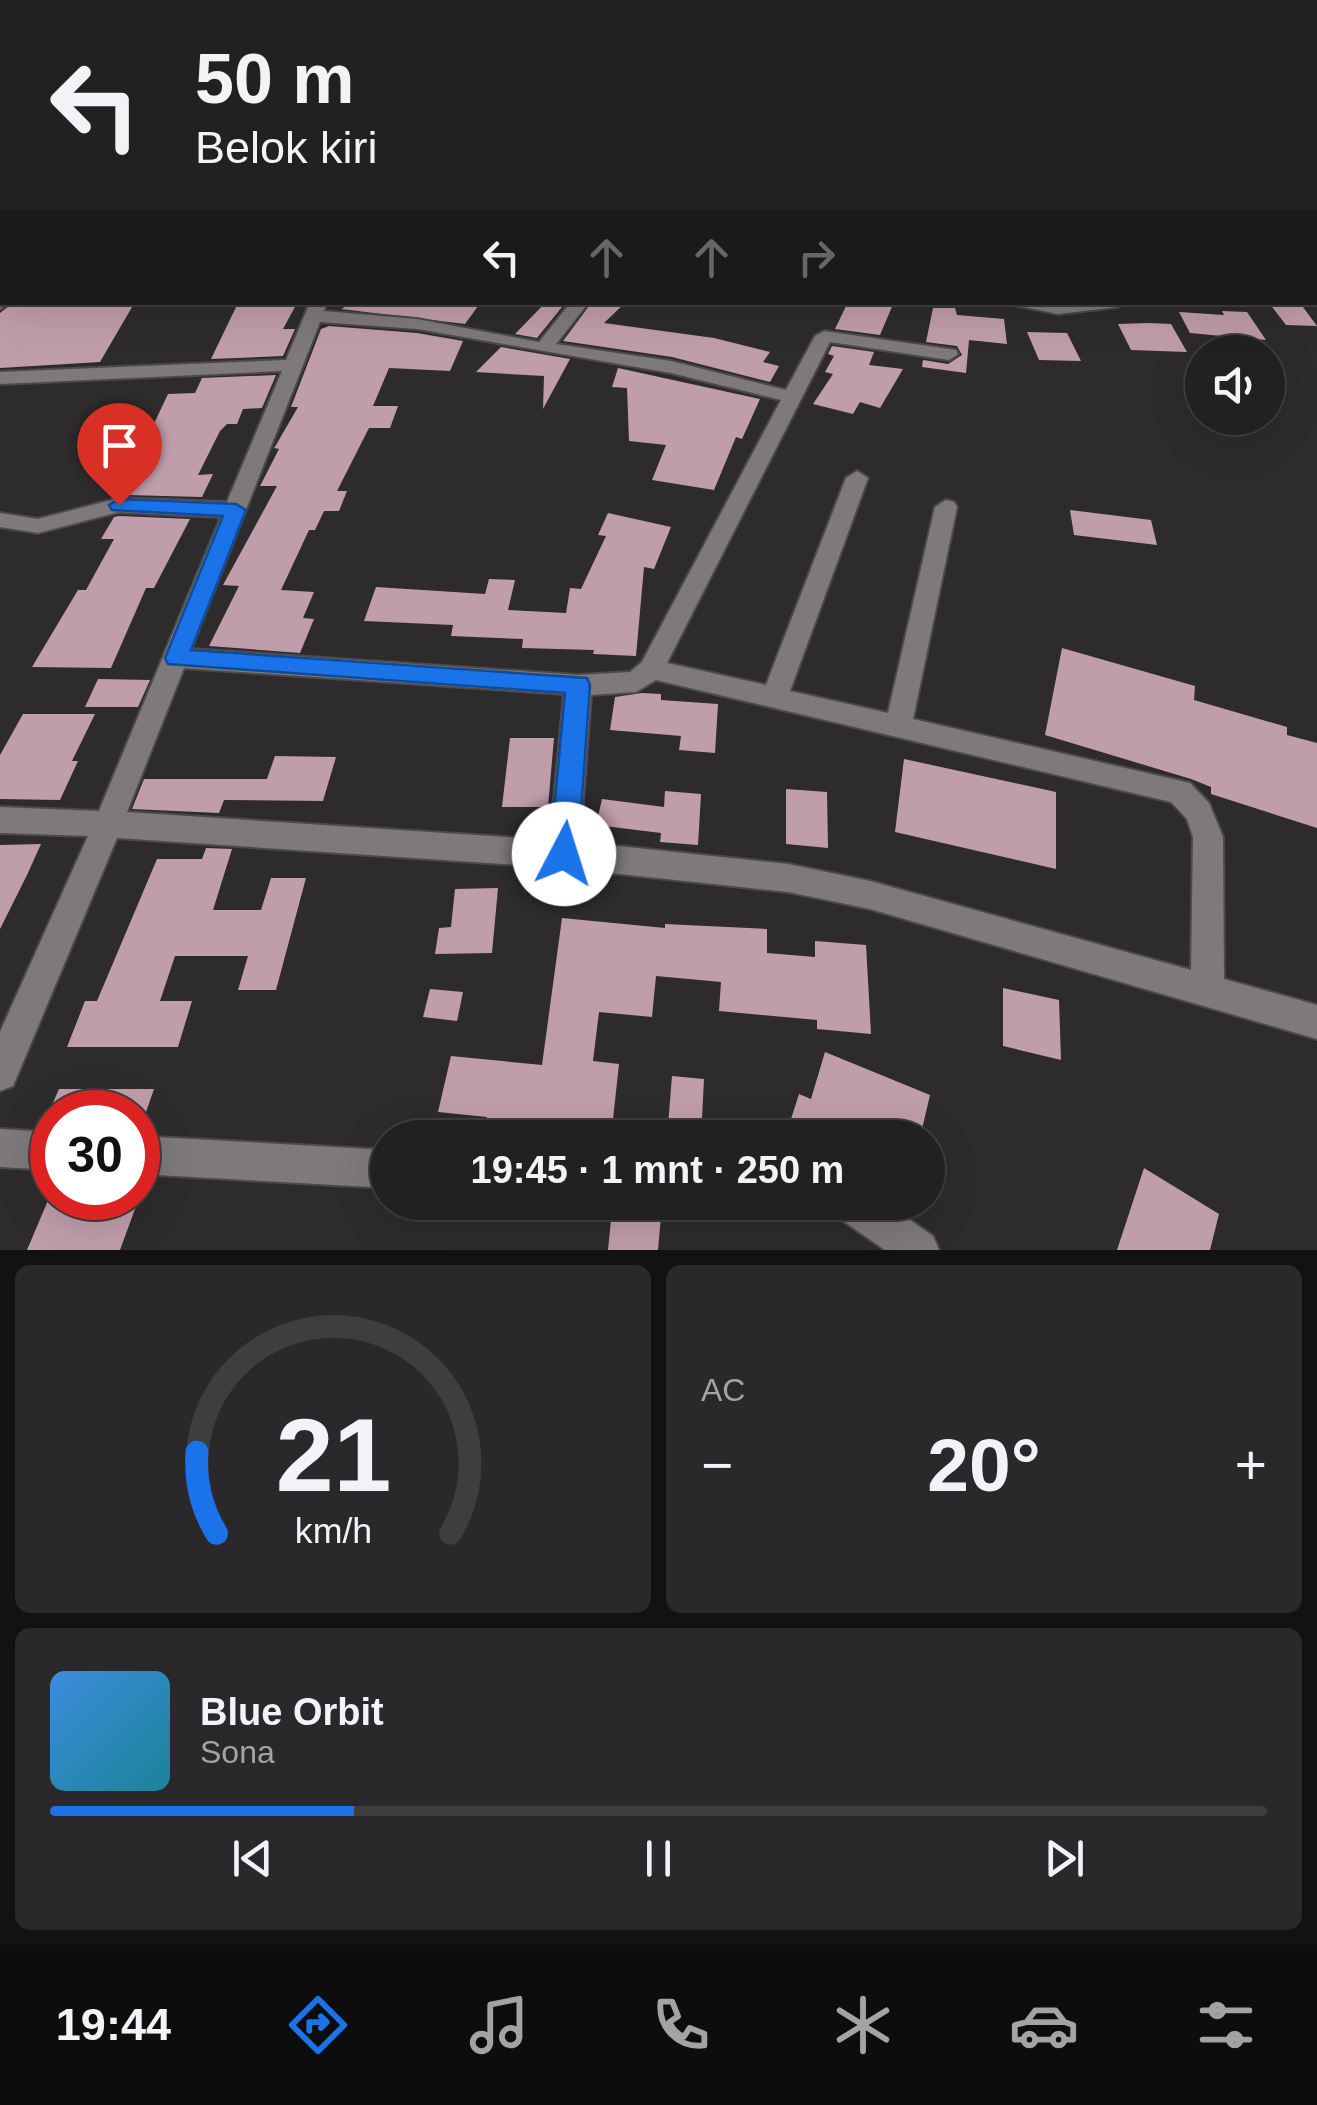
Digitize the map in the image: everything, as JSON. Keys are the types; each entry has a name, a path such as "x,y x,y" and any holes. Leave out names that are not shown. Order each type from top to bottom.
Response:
{"street":[{"path":"543,348 578,305"},
{"path":"1022,305 1077,305"},
{"path":"0,1073 108,824 317,309 686,369 793,397"},
{"path":"176,658 578,685 636,682 652,669 825,336 948,354"},
{"path":"0,378 296,365"},
{"path":"774,698 856,478"},
{"path":"0,520 38,526 119,505 236,510"},
{"path":"898,727 946,507"},
{"path":"652,669 1180,792 1199,812 1208,837 1207,992"},
{"path":"564,854 578,685"},
{"path":"0,820 564,854 824,885 1317,1022"},
{"path":"0,1148 30,1150"},
{"path":"160,1157 370,1168"},
{"path":"876,1220 919,1250"}],"building":[{"path":"10,305 133,305 100,362 0,368 0,313"},
{"path":"237,305 296,305 283,329 295,329 283,356 211,359"},
{"path":"348,305 479,305 465,324 341,309"},
{"path":"543,305 564,305 537,338 515,334"},
{"path":"590,305 623,305 604,323 714,338 770,352 763,362 779,366 770,382 672,357 563,341"},
{"path":"847,305 893,305 880,335 835,329"},
{"path":"1271,305 1301,305 1317,326 1286,325"},
{"path":"933,308 955,308 957,315 1004,319 1007,344 969,340 966,373 922,367 923,360 948,364 962,355 957,346 926,342"},
{"path":"1222,311 1247,312 1263,335 1190,333 1179,312 1224,315"},
{"path":"1118,324 1171,324 1185,352 1131,350"},
{"path":"329,326 463,341 450,371 389,368 373,406 398,406 390,428 369,428 337,491 347,491 339,511 324,511 315,530 309,530 281,590 314,592 303,618 314,619 300,653 209,646 239,586 223,585 277,486 260,486 279,449 274,448 298,407 291,407 321,329"},
{"path":"1027,332 1067,333 1081,361 1039,360"},
{"path":"832,346 874,352 869,365 903,369 880,408 860,402 853,414 813,404 833,374 825,372 834,356 828,354"},
{"path":"501,347 570,359 543,409 544,376 476,372"},
{"path":"618,368 760,399 742,439 736,437 714,490 652,480 666,445 629,441 627,388 612,387"},
{"path":"276,375 262,408 243,409 237,424 227,424 220,431 198,475 213,474 202,497 127,495 155,447 143,447 168,394 195,393 202,378"},
{"path":"1070,510 1151,520 1157,545 1074,535"},
{"path":"608,513 671,527 654,569 644,567 636,656 593,654 594,650 522,648 523,639 451,636 453,625 364,621 376,587 485,594 489,579 515,580 508,610 566,613 570,588 581,589 606,536 598,535"},
{"path":"114,517 190,519 154,588 146,588 111,668 32,667 78,590 86,590 114,539 101,539"},
{"path":"1062,648 1195,686 1194,700 1287,727 1287,735 1317,743 1317,828 1211,794 1211,787 1191,779 1045,735"},
{"path":"98,679 150,680 138,707 85,707"},
{"path":"661,694 661,700 718,704 715,753 679,750 681,736 610,730 615,697"},
{"path":"23,714 95,714 72,761 78,761 60,800 0,799 0,755"},
{"path":"510,738 554,738 548,807 502,807"},
{"path":"275,756 336,757 323,801 224,800 219,813 132,809 144,779 267,779"},
{"path":"904,759 1056,792 1056,869 895,832"},
{"path":"786,789 827,792 828,848 786,844"},
{"path":"665,791 701,794 698,845 660,842 661,833 596,825 602,799 664,807"},
{"path":"41,844 27,875 0,929 0,845"},
{"path":"206,848 232,849 213,910 261,910 271,878 306,878 276,990 238,990 248,956 175,956 160,1001 192,1001 178,1047 67,1047 85,1001 97,1001 157,859 202,859"},
{"path":"498,888 492,953 435,954 439,928 451,927 455,889"},
{"path":"562,918 665,928 665,924 767,929 767,953 815,957 815,941 866,945 871,1034 817,1029 817,1020 719,1011 721,982 656,976 652,1017 599,1012 593,1061 619,1064 613,1120 486,1120 487,1117 438,1112 451,1056 542,1065"},
{"path":"1003,988 1059,1000 1061,1060 1003,1046"},
{"path":"430,989 463,992 457,1021 423,1017"},
{"path":"825,1052 930,1095 924,1120 791,1120 799,1094 811,1099"},
{"path":"672,1076 704,1079 702,1120 668,1120"},
{"path":"59,1089 154,1089 154,1090"},
{"path":"1144,1168 1219,1214 1210,1250 1117,1250"},
{"path":"40,1220 131,1220 120,1250 27,1250"},
{"path":"611,1220 661,1220 658,1250 608,1250"}],"route":[{"path":"119,505 236,510 176,658 578,685 564,854"}]}
